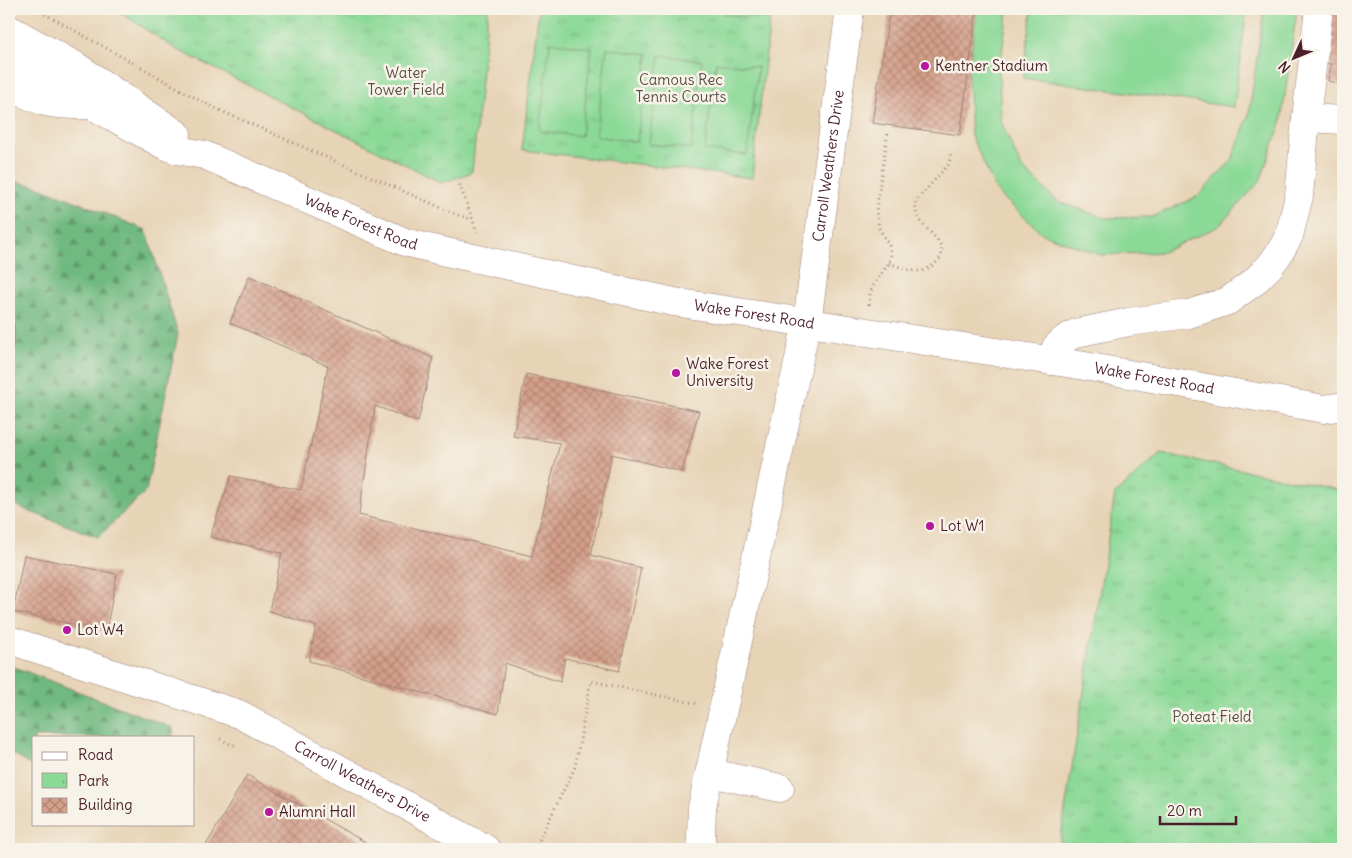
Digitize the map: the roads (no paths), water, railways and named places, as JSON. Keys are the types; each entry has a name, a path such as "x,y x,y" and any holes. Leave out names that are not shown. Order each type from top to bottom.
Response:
{"street":[{"name":"Carroll Weathers Drive","path":"702,849 700,837 702,807 711,773 806,322 850,9"},
{"path":"1051,361 1056,347 1076,332 1129,322 1189,314 1228,301 1254,282 1275,259 1289,236 1298,196 1319,9"},
{"name":"Wake Forest Road","path":"9,29 76,66 186,139 204,155"},
{"name":"Wake Forest Road","path":"9,56 91,105 164,145 177,150 204,155 405,242 674,302 1051,361 1337,412"},
{"path":"9,85 30,98 46,104 64,106 91,105"},
{"path":"1306,118 1343,120"},
{"name":"Carroll Weathers Drive","path":"9,640 239,714 486,849"},
{"path":"711,773 731,779 780,788"}],"place":[{"name":"Kentner Stadium","path":"925,66"},
{"name":"Wake Forest University","path":"676,373"},
{"name":"Lot W1","path":"930,526"},
{"name":"Lot W4","path":"67,630"},
{"name":"Alumni Hall","path":"269,812"}],"park label":[{"name":"Water Tower Field","path":"406,82"},
{"name":"Camous Rec Tennis Courts","path":"681,88"},
{"name":"Poteat Field","path":"1212,717"}]}
